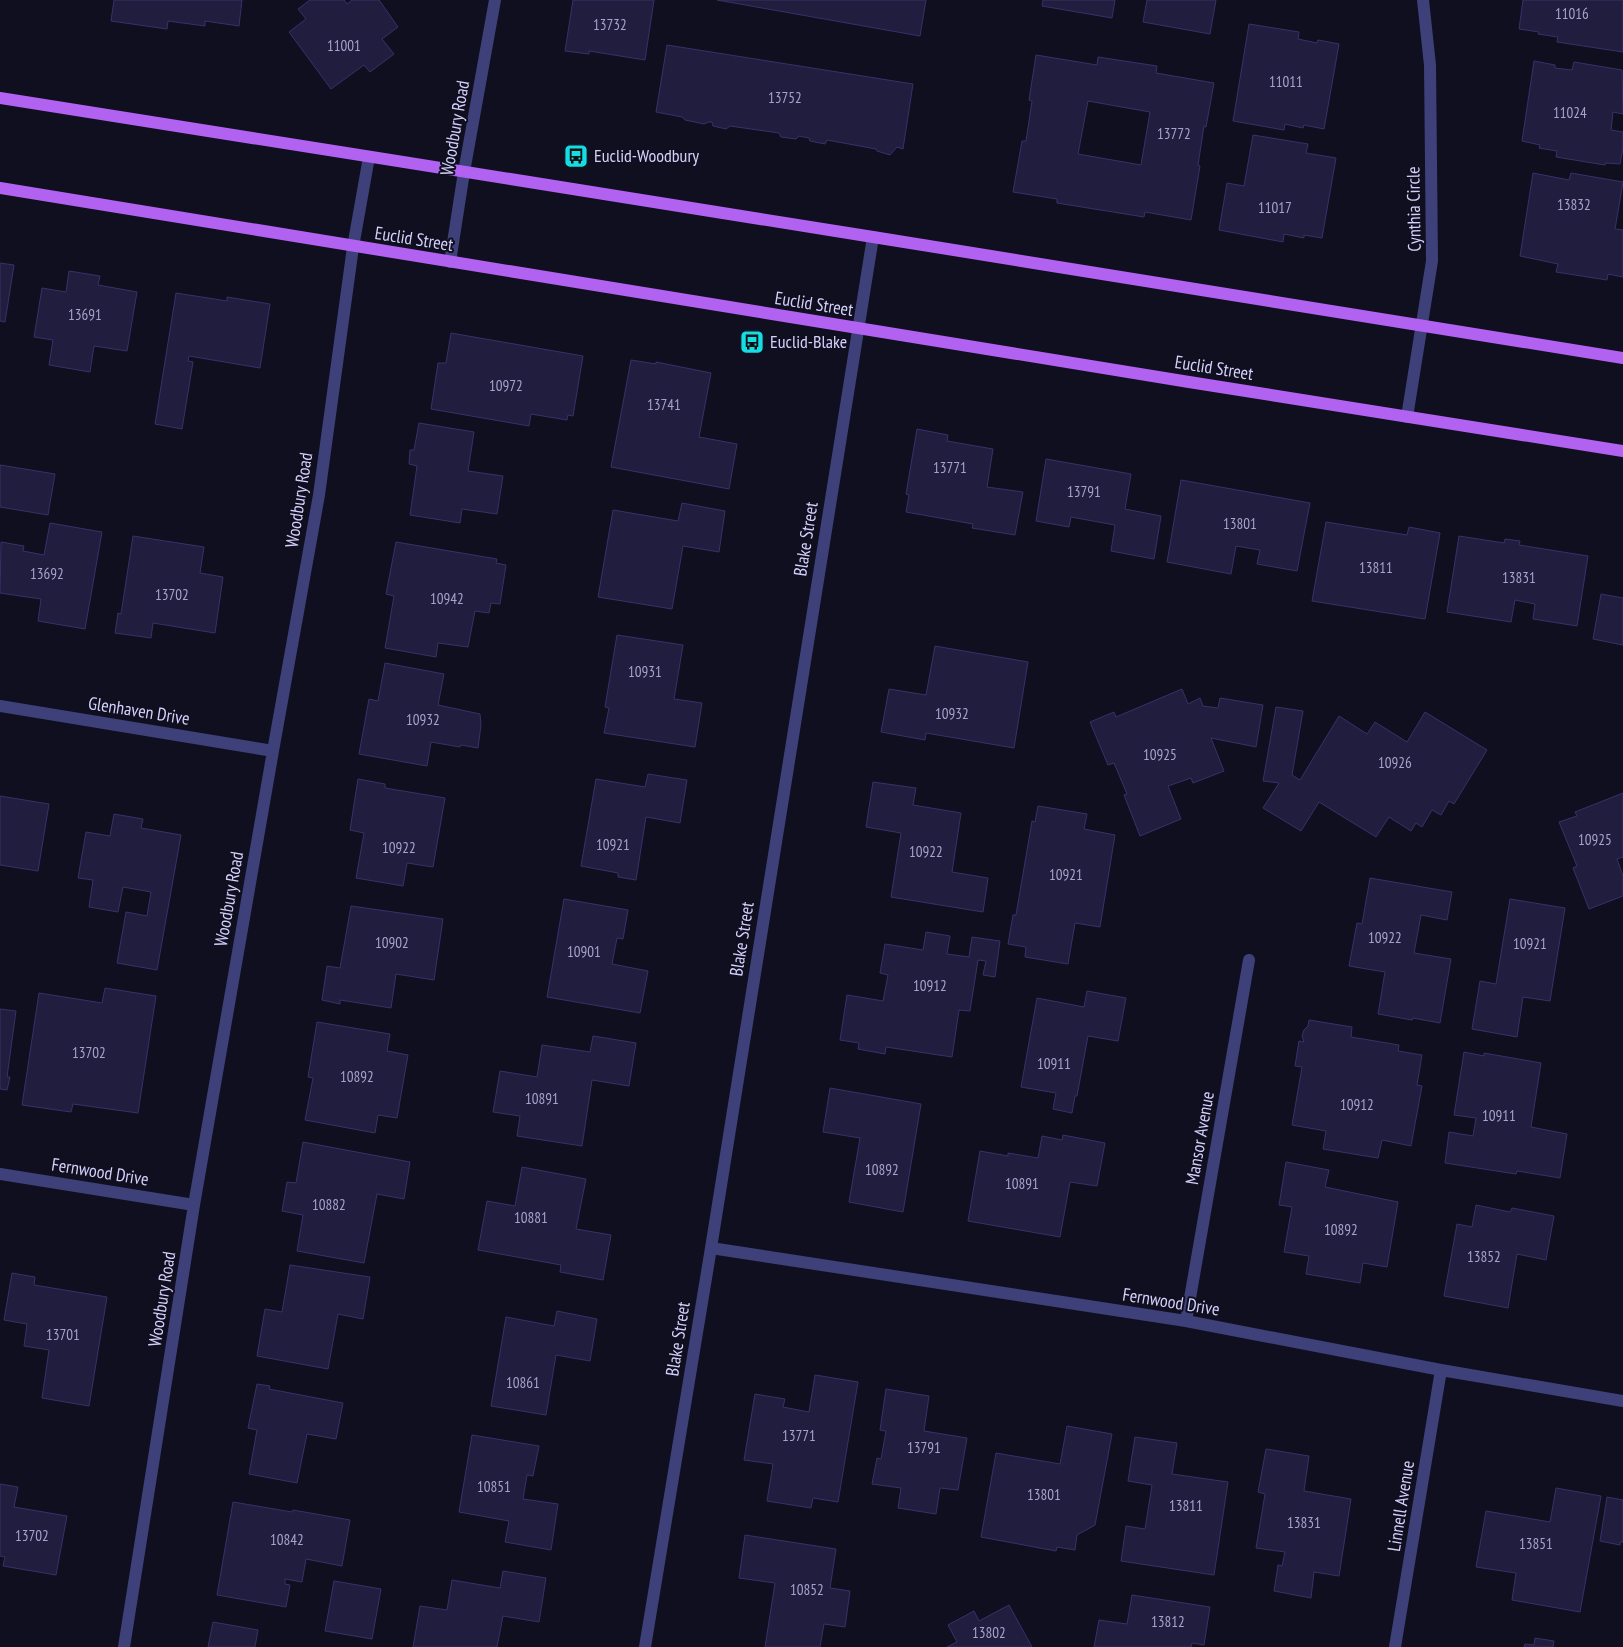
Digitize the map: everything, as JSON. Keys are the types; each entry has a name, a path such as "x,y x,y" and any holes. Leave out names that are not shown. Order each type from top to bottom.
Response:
{"main road":[{"path":"0,98 1623,358"},
{"name":"Euclid Street","path":"0,188 354,247 1623,451"}],"street":[{"name":"Woodbury Road","path":"450,262 464,172 496,0"},
{"name":"Cynthia Circle","path":"1407,417 1432,262 1430,65 1423,0"},
{"name":"Woodbury Road","path":"124,1647 194,1205 319,494 354,247 369,157"},
{"name":"Blake Street","path":"645,1647 873,237"},
{"name":"Glenhaven Drive","path":"0,706 273,751"},
{"name":"Mansor Avenue","path":"1186,1321 1248,960"},
{"name":"Fernwood Drive","path":"0,1174 194,1205"},
{"name":"Fernwood Drive","path":"711,1248 1186,1321 1441,1370 1623,1401"},
{"name":"Linnell Avenue","path":"1395,1647 1441,1370"}],"building":[{"path":"114,0 242,0 239,26 205,21 205,26 168,21 167,29 111,21"},
{"path":"310,0 344,0 347,4 352,0 379,0 398,27 382,39 394,54 370,72 364,65 331,89 289,32 306,19 298,9"},
{"path":"573,0 654,0 645,60 589,51 589,54 565,51"},
{"path":"717,0 926,0 920,36"},
{"path":"1043,0 1115,0 1112,18 1042,6"},
{"path":"1147,0 1216,0 1210,34 1143,22"},
{"path":"1523,0 1623,0 1623,52 1557,42 1558,37 1519,29"},
{"path":"1249,24 1299,32 1298,39 1317,43 1318,40 1339,44 1324,129 1304,125 1303,128 1285,124 1284,130 1233,121"},
{"path":"667,45 913,84 903,149 897,147 890,155 876,149 827,140 825,144 810,141 809,138 799,136 796,139 781,137 779,133 730,126 726,129 713,126 712,122 704,124 656,112"},
{"path":"1036,55 1097,65 1098,57 1157,66 1156,73 1214,83 1206,127 1204,126 1198,165 1200,166 1191,220 1145,212 1144,217 1057,203 1057,199 1013,192 1022,141 1026,141 1032,101 1029,100","holes":["1088,101 1150,112 1141,165 1078,154"]},
{"path":"1534,61 1555,65 1555,68 1572,70 1574,62 1622,70 1623,114 1613,112 1611,130 1623,132 1620,164 1606,163 1605,165 1556,157 1557,151 1539,148 1540,145 1522,141"},
{"path":"1253,135 1308,144 1306,153 1336,158 1322,238 1304,235 1304,238 1284,234 1283,242 1219,230 1227,183 1244,186"},
{"path":"1533,173 1569,180 1571,173 1623,182 1615,229 1623,230 1623,277 1608,274 1607,280 1556,272 1558,264 1520,256"},
{"path":"0,263 14,265 5,322 0,321"},
{"path":"69,271 100,276 98,285 137,292 127,351 94,346 90,372 49,365 53,340 34,337 42,288 66,292"},
{"path":"176,293 227,301 227,297 270,304 260,368 189,356 188,361 193,362 182,429 155,424"},
{"path":"451,333 583,356 573,416 568,415 567,420 531,414 529,426 431,409 438,363 446,363"},
{"path":"631,360 656,364 656,362 711,373 699,437 737,444 729,489 611,467"},
{"path":"419,423 474,432 468,471 503,476 497,514 462,509 460,523 410,515 417,466 409,464 410,450 414,450"},
{"path":"917,429 948,435 947,441 993,449 987,487 1023,492 1015,535 972,528 973,524 906,512 909,495 906,494"},
{"path":"1046,459 1131,474 1125,509 1161,516 1154,559 1111,551 1115,525 1071,517 1069,527 1036,521"},
{"path":"0,465 55,474 48,515 0,507"},
{"path":"1181,480 1310,503 1297,571 1257,564 1260,550 1236,546 1231,574 1167,562"},
{"path":"682,503 725,511 719,552 683,546 672,609 598,597 613,510 678,521"},
{"path":"1326,522 1407,535 1409,527 1440,533 1425,619 1312,601"},
{"path":"50,523 102,532 85,629 38,621 41,599 0,593 1,542 24,546 23,551 44,555"},
{"path":"133,536 204,547 200,573 223,577 215,633 153,623 151,638 115,633 118,613 121,614"},
{"path":"1459,536 1504,543 1505,539 1520,541 1519,545 1588,556 1577,626 1533,619 1535,604 1515,600 1511,622 1447,612"},
{"path":"396,542 497,559 496,563 506,565 500,604 491,603 489,613 475,611 468,647 438,643 436,657 385,648 394,596 386,594"},
{"path":"1601,594 1623,598 1623,645 1593,639"},
{"path":"617,635 683,645 674,699 702,703 695,747 604,733 609,708 605,707"},
{"path":"935,646 1028,662 1014,748 926,733 925,740 881,732 889,689 926,695"},
{"path":"385,663 444,674 438,705 480,714 481,725 478,748 431,742 427,766 359,754 369,699 378,701"},
{"path":"1182,689 1188,704 1200,698 1203,706 1218,708 1220,698 1263,705 1256,747 1211,738 1224,771 1193,783 1191,778 1168,786 1181,819 1140,836 1124,795 1127,794 1114,763 1108,765 1090,722 1114,712 1116,717"},
{"path":"1276,707 1303,711 1292,775 1300,780 1339,716 1367,734 1375,722 1407,742 1425,712 1487,750 1454,804 1449,801 1441,815 1432,810 1422,827 1416,823 1411,831 1389,817 1376,837 1319,802 1301,831 1263,808 1279,783 1263,781"},
{"path":"648,774 687,780 680,823 646,817 636,880 618,877 618,873 581,866 596,779 645,787"},
{"path":"358,779 385,784 385,788 445,798 433,867 407,863 403,886 356,878 364,833 350,830"},
{"path":"873,782 916,788 913,805 961,813 952,872 988,878 983,912 891,897 901,833 866,827"},
{"path":"1623,793 1623,857 1617,859 1623,876 1623,896 1589,909 1573,868 1577,866 1559,822 1577,816 1575,812"},
{"path":"0,796 49,804 38,871 0,865"},
{"path":"1038,806 1087,814 1084,829 1115,835 1100,927 1075,923 1068,964 1025,957 1026,947 1008,944 1013,915 1016,915 1032,821 1035,822"},
{"path":"114,814 143,819 141,828 181,835 157,970 117,963 126,912 147,916 151,892 123,887 118,912 89,907 93,880 78,878 86,832 110,836"},
{"path":"1370,878 1452,892 1447,920 1421,915 1414,953 1451,959 1440,1023 1378,1014 1385,972 1349,966 1357,923 1362,924"},
{"path":"564,899 628,910 623,939 617,938 612,964 648,971 640,1013 547,997"},
{"path":"1510,899 1565,908 1550,1001 1523,997 1517,1037 1472,1029 1480,981 1496,984"},
{"path":"351,906 443,919 434,980 396,974 391,1008 340,1000 340,1004 322,1000 327,966 340,968"},
{"path":"926,932 950,936 947,954 969,957 972,937 1000,941 995,977 983,975 986,961 978,960 970,1011 959,1010 952,1057 886,1047 885,1054 858,1049 859,1043 840,1040 847,995 883,1001 888,975 880,973 885,944 923,950"},
{"path":"105,988 156,996 138,1113 73,1104 71,1112 22,1105 39,993 102,1003"},
{"path":"1087,991 1126,998 1118,1041 1088,1036 1072,1113 1053,1109 1056,1093 1021,1087 1037,998 1084,1007"},
{"path":"0,1009 16,1011 7,1077 10,1077 7,1090 0,1089"},
{"path":"1309,1020 1352,1027 1351,1037 1399,1045 1398,1051 1422,1055 1417,1085 1422,1086 1411,1146 1382,1140 1378,1158 1323,1149 1326,1131 1292,1125 1302,1067 1295,1066 1299,1041 1304,1042 1302,1036"},
{"path":"317,1022 390,1034 387,1051 408,1055 397,1118 378,1115 375,1133 305,1120 313,1078 308,1077"},
{"path":"593,1036 636,1043 629,1086 592,1080 582,1146 517,1136 520,1116 493,1112 500,1071 537,1077 542,1045 590,1052"},
{"path":"1464,1052 1484,1056 1484,1053 1541,1063 1531,1127 1567,1134 1560,1178 1517,1171 1516,1174 1445,1163 1449,1132 1473,1136 1476,1118 1454,1115"},
{"path":"830,1088 921,1104 903,1212 849,1202 860,1138 823,1132"},
{"path":"1063,1135 1105,1143 1097,1186 1070,1182 1060,1237 968,1221 980,1151 1008,1156 1008,1153 1038,1158 1042,1136 1062,1140"},
{"path":"303,1142 410,1162 404,1199 377,1194 364,1263 297,1251 303,1215 282,1211 287,1182 296,1183"},
{"path":"1286,1162 1329,1170 1325,1187 1398,1202 1387,1267 1363,1263 1360,1283 1306,1274 1309,1256 1284,1252 1292,1207 1279,1205"},
{"path":"522,1167 586,1179 576,1229 611,1235 603,1280 560,1272 561,1265 478,1250 487,1201 515,1206"},
{"path":"1476,1205 1510,1212 1512,1208 1554,1216 1546,1260 1517,1254 1508,1308 1444,1296 1457,1224 1472,1227"},
{"path":"290,1265 370,1277 363,1319 338,1314 328,1369 257,1356 265,1309 282,1312"},
{"path":"12,1273 35,1277 34,1285 107,1297 89,1406 42,1398 49,1350 24,1346 27,1324 4,1320"},
{"path":"557,1311 597,1319 590,1361 556,1355 546,1415 491,1406 506,1317 554,1326"},
{"path":"815,1375 858,1382 838,1502 813,1498 811,1508 767,1501 773,1464 744,1460 755,1394 785,1399 783,1407 809,1412"},
{"path":"257,1384 270,1386 269,1389 343,1403 336,1439 307,1434 297,1483 249,1474 257,1430 248,1428"},
{"path":"886,1389 929,1396 924,1431 967,1438 958,1490 940,1488 936,1514 898,1508 901,1488 872,1484 877,1458 881,1459 886,1431 880,1430"},
{"path":"1067,1426 1112,1434 1095,1525 1077,1535 1075,1550 1057,1547 1056,1551 981,1537 996,1453 1060,1464"},
{"path":"472,1435 539,1446 533,1476 527,1475 523,1499 558,1504 551,1550 505,1542 509,1521 459,1512"},
{"path":"1135,1437 1177,1443 1172,1474 1228,1482 1214,1575 1121,1561 1126,1526 1145,1529 1152,1485 1128,1481"},
{"path":"1266,1449 1309,1456 1304,1491 1351,1499 1339,1576 1314,1572 1311,1598 1274,1591 1278,1565 1282,1566 1285,1552 1256,1548 1265,1494 1258,1492"},
{"path":"0,1484 18,1487 14,1507 67,1516 56,1575 3,1566 5,1557 0,1556"},
{"path":"1556,1488 1601,1496 1580,1612 1512,1600 1516,1573 1476,1567 1486,1511 1550,1522"},
{"path":"1607,1497 1623,1500 1623,1542 1620,1542 1620,1545 1600,1541"},
{"path":"233,1502 350,1520 342,1566 306,1559 302,1582 285,1579 285,1584 290,1585 286,1607 217,1595"},
{"path":"745,1535 836,1549 830,1588 850,1591 845,1627 824,1624 820,1647 765,1647 775,1583 739,1578"},
{"path":"503,1571 546,1578 539,1622 503,1616 497,1647 413,1647 420,1606 447,1610 452,1580 500,1588"},
{"path":"334,1581 381,1589 372,1639 325,1631"},
{"path":"1132,1595 1210,1607 1204,1645 1192,1643 1191,1647 1094,1647 1099,1620 1127,1624"},
{"path":"1009,1605 1032,1647 947,1647 957,1642 948,1625 974,1611 979,1621"},
{"path":"213,1622 258,1630 255,1647 208,1647"},
{"path":"1535,1638 1554,1641 1553,1647 1524,1647 1525,1644 1534,1645"}],"place":[{"name":"Euclid-Woodbury","path":"576,156"},
{"name":"Euclid-Blake","path":"752,342"}]}
